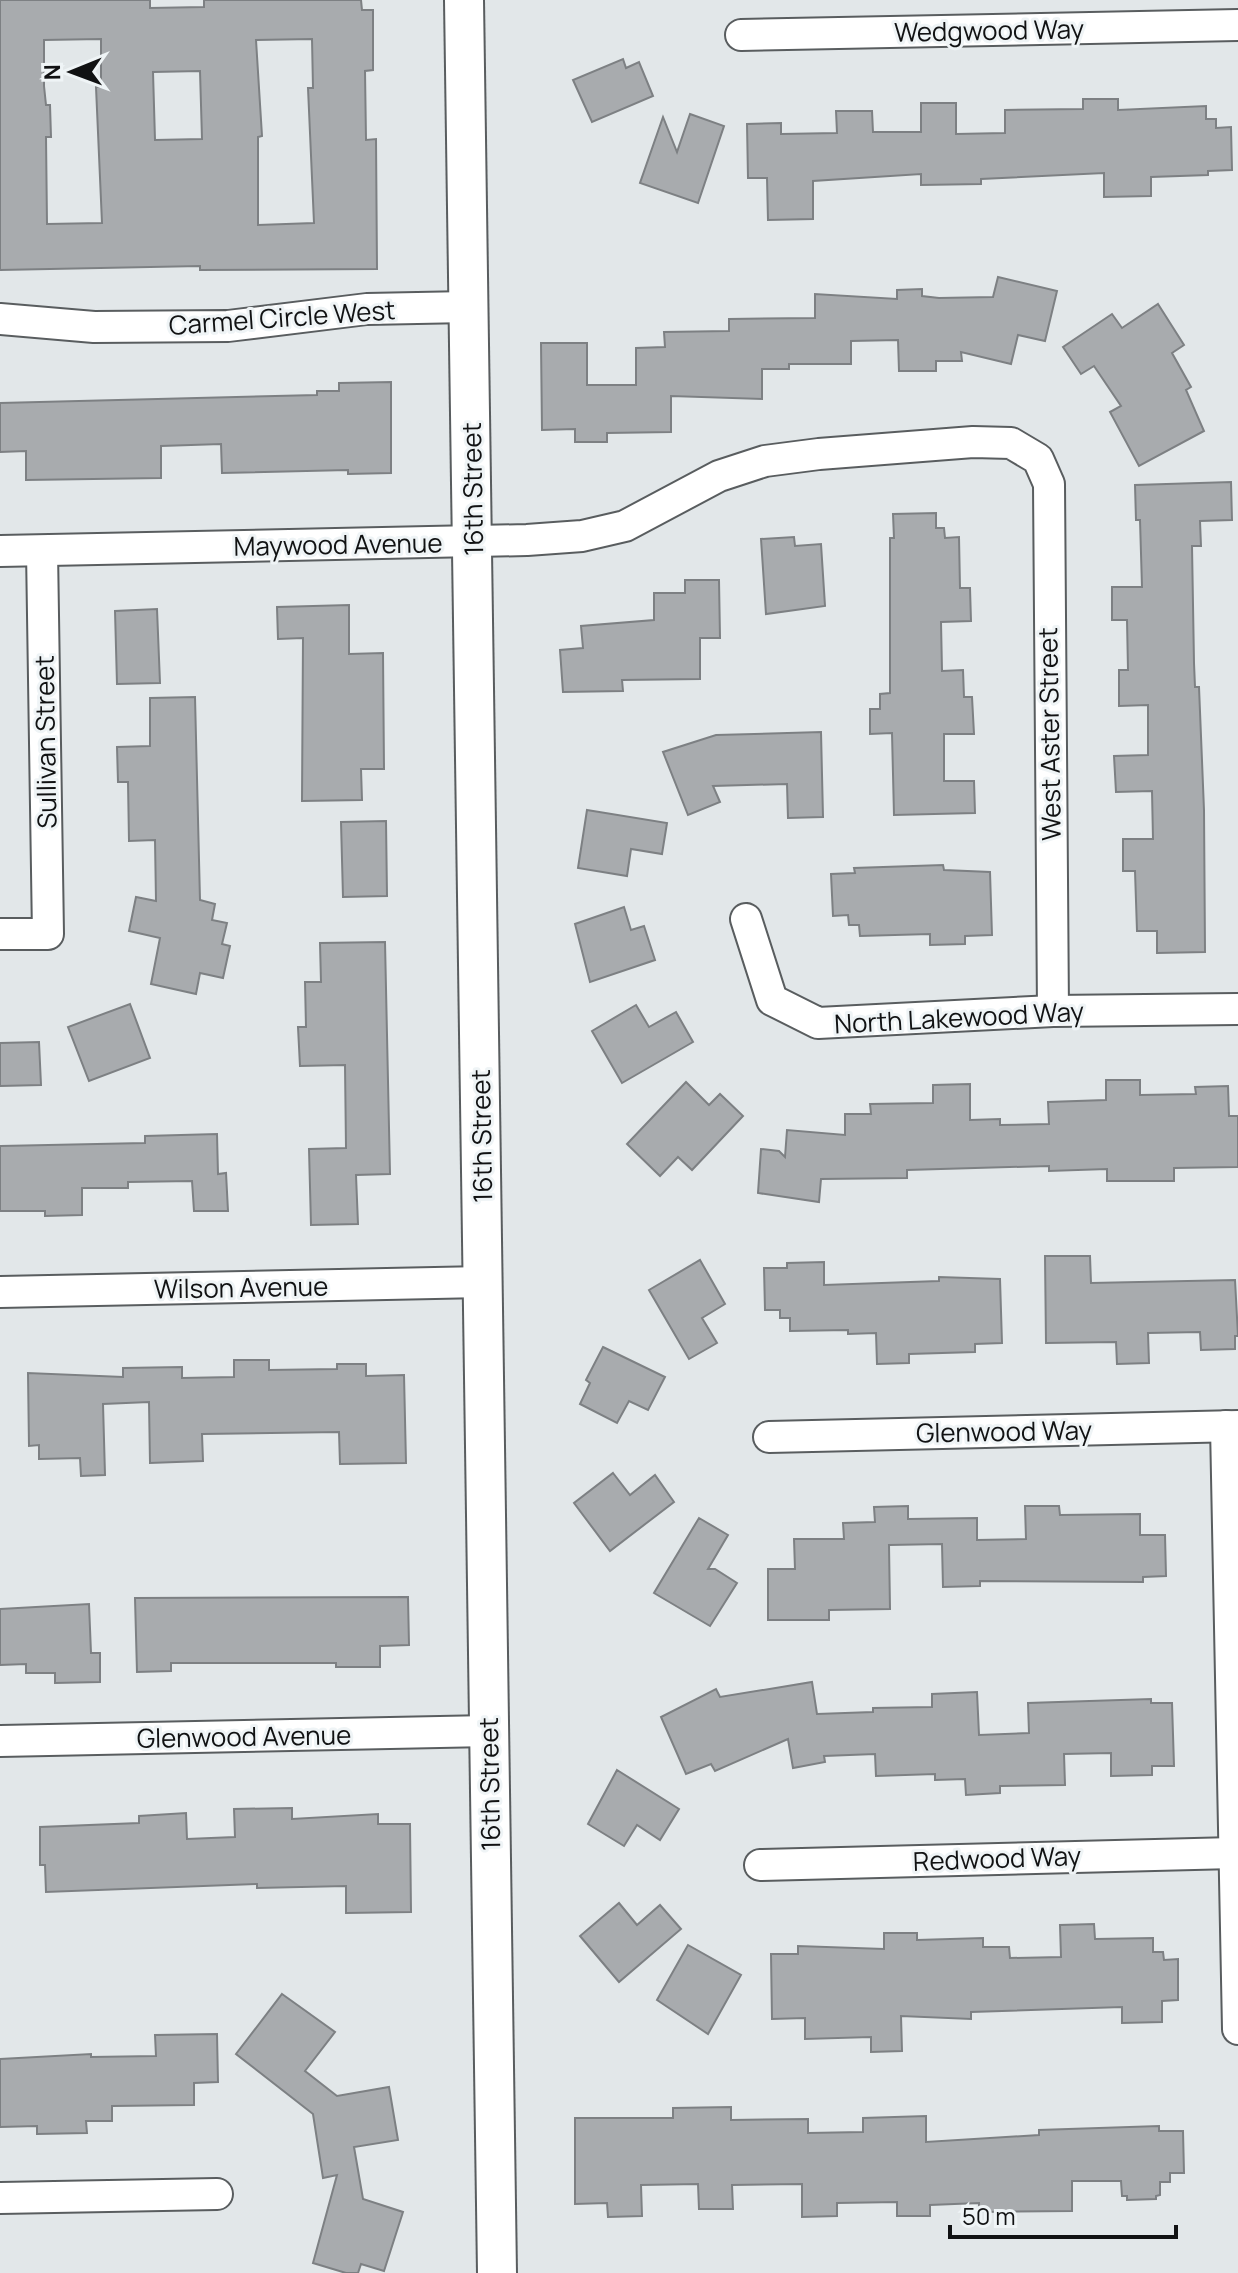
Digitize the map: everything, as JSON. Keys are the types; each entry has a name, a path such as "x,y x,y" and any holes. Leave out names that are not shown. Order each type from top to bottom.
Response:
{"main road":[{"name":"16th Street","path":"464,0 497,2273"}],"street":[{"name":"Wedgwood Way","path":"741,35 1194,13 1238,25"},
{"name":"Carmel Circle West","path":"0,319 94,327 228,326 367,309 468,307"},
{"name":"Maywood Avenue","path":"0,551 582,536 625,526 719,476 765,461 973,442 1011,443 1038,459"},
{"name":"West Aster Street","path":"1038,459 1049,484 1051,518 1047,585 1053,1011"},
{"name":"Sullivan Street","path":"0,934 48,934 42,551"},
{"name":"North Lakewood Way","path":"746,919 772,1000 818,1023 1053,1011 1238,1009"},
{"name":"Wilson Avenue","path":"0,1292 483,1282"},
{"name":"Glenwood Way","path":"769,1437 1232,1426"},
{"path":"1232,1426 1238,2029"},
{"name":"Glenwood Avenue","path":"0,1741 489,1731"},
{"name":"Redwood Way","path":"760,1865 1234,1853"},
{"path":"0,2198 217,2194"}],"building":[{"path":"0,0 150,0 150,8 204,7 204,0 361,0 362,10 373,10 373,70 365,71 366,140 376,139 377,269 200,270 200,266 0,270","holes":["101,39 101,86 96,87 102,223 47,224 46,137 51,137 50,105 46,105 44,86 44,40","312,39 313,88 308,88 314,223 258,225 258,137 262,136 256,40","200,71 202,139 155,140 153,72"]},
{"path":"623,59 626,68 639,62 653,96 592,122 573,80"},
{"path":"1083,99 1118,99 1118,110 1206,106 1206,119 1216,119 1216,128 1231,127 1232,170 1208,171 1208,175 1151,177 1151,196 1104,197 1104,173 981,179 981,184 921,185 921,174 813,181 813,219 768,220 767,178 748,178 747,124 781,123 781,134 837,133 836,111 872,111 873,132 921,132 921,103 956,103 956,134 1005,133 1005,110 1083,109"},
{"path":"690,114 724,126 698,203 640,183 663,117 677,152"},
{"path":"998,277 1057,291 1045,341 1018,335 1011,364 961,352 962,361 936,361 936,371 899,371 898,340 851,341 851,364 789,364 789,369 762,369 762,399 671,396 671,432 607,433 607,442 575,442 575,429 542,430 541,343 587,343 587,385 636,385 636,348 665,347 664,332 729,331 729,319 815,318 815,294 897,299 897,290 922,289 922,296 939,298 993,297"},
{"path":"1158,304 1184,345 1172,353 1191,387 1186,390 1204,431 1139,466 1110,412 1121,406 1094,366 1081,374 1063,347 1112,314 1122,328"},
{"path":"391,382 391,473 348,474 348,470 222,473 221,444 161,446 161,478 26,480 26,451 0,452 0,403 317,395 317,391 339,391 339,383"},
{"path":"1231,482 1232,520 1200,521 1201,546 1192,546 1195,687 1199,687 1204,810 1205,952 1157,953 1157,931 1137,931 1135,871 1123,871 1123,839 1153,839 1152,791 1116,792 1114,756 1148,755 1148,705 1119,706 1119,670 1128,670 1127,620 1112,620 1112,587 1142,587 1140,520 1136,520 1135,485"},
{"path":"936,513 936,528 944,528 945,538 959,537 960,588 970,588 971,621 941,622 942,671 963,670 964,697 972,697 974,734 944,734 944,781 974,781 975,813 894,815 892,733 870,734 870,709 880,709 880,694 890,693 890,538 894,538 893,514"},
{"path":"794,537 795,546 821,544 825,606 766,614 761,539"},
{"path":"685,580 719,580 720,638 700,638 700,679 622,680 623,691 563,692 560,650 583,648 581,626 654,620 654,593 685,593"},
{"path":"349,605 349,654 383,653 384,769 361,769 362,800 302,801 303,638 278,639 277,607"},
{"path":"157,609 160,683 117,684 115,611"},
{"path":"195,697 200,900 215,904 212,920 227,923 222,944 230,946 223,978 200,973 196,994 151,984 160,938 129,931 136,897 156,901 155,840 129,841 128,782 118,782 117,747 150,746 150,698"},
{"path":"821,732 823,817 788,818 787,784 713,786 720,802 688,815 663,752 716,735"},
{"path":"587,810 667,823 662,854 631,849 627,876 578,868"},
{"path":"386,821 387,896 343,897 341,822"},
{"path":"943,865 944,870 990,872 992,935 965,936 965,944 930,945 930,934 860,936 859,925 849,925 848,915 833,916 831,874 855,873 854,868"},
{"path":"624,907 631,930 644,926 655,960 590,982 575,924"},
{"path":"385,942 390,1174 356,1175 358,1224 311,1225 309,1149 346,1148 345,1065 300,1066 298,1027 306,1027 305,982 321,982 320,943"},
{"path":"130,1004 150,1058 89,1081 68,1027"},
{"path":"636,1005 649,1027 676,1012 693,1042 622,1083 592,1031"},
{"path":"39,1042 41,1085 0,1086 0,1043"},
{"path":"1106,1080 1140,1080 1140,1095 1196,1094 1195,1087 1228,1086 1229,1116 1238,1116 1238,1167 1174,1168 1174,1181 1107,1181 1107,1169 1049,1171 1049,1166 907,1170 907,1178 821,1179 819,1202 758,1193 761,1149 779,1151 785,1157 787,1130 845,1135 845,1114 871,1114 870,1104 933,1103 933,1085 970,1084 970,1120 1000,1119 1000,1125 1049,1124 1048,1102 1106,1100"},
{"path":"686,1082 709,1105 720,1094 743,1116 692,1170 678,1157 660,1176 627,1144"},
{"path":"217,1134 218,1174 226,1173 228,1211 194,1211 192,1181 128,1182 128,1188 82,1188 82,1215 45,1216 45,1211 0,1211 0,1146 145,1143 145,1136"},
{"path":"1045,1256 1090,1256 1091,1283 1235,1280 1238,1336 1235,1336 1235,1349 1201,1350 1200,1332 1148,1333 1149,1363 1117,1364 1116,1342 1046,1343"},
{"path":"700,1260 725,1304 702,1318 717,1343 689,1359 649,1290"},
{"path":"824,1262 824,1285 939,1281 939,1277 1000,1279 1002,1343 975,1344 975,1352 909,1354 909,1363 877,1364 876,1333 790,1331 790,1318 780,1318 780,1310 765,1310 764,1268 787,1268 787,1263"},
{"path":"603,1347 665,1377 648,1410 629,1401 617,1423 580,1404 590,1383 586,1380"},
{"path":"234,1360 269,1360 269,1370 337,1369 337,1364 366,1364 366,1376 404,1375 406,1463 340,1464 339,1432 202,1434 203,1461 150,1463 149,1402 103,1404 105,1475 81,1476 80,1458 39,1459 39,1445 29,1446 28,1373 123,1377 123,1368 182,1367 182,1378 234,1377"},
{"path":"613,1473 630,1495 655,1475 674,1502 610,1551 574,1503"},
{"path":"908,1506 908,1519 977,1518 977,1540 1026,1539 1025,1506 1059,1506 1060,1515 1140,1514 1140,1535 1165,1535 1166,1576 1143,1577 1143,1582 980,1581 980,1586 943,1587 942,1544 889,1545 890,1609 829,1610 829,1620 768,1620 768,1569 795,1569 794,1539 844,1539 843,1523 875,1522 874,1507"},
{"path":"699,1518 728,1535 708,1569 715,1569 737,1583 710,1626 654,1593"},
{"path":"408,1597 409,1645 380,1646 380,1667 336,1667 336,1663 171,1663 171,1671 137,1672 135,1598"},
{"path":"89,1604 91,1653 100,1653 100,1682 55,1683 55,1673 26,1673 26,1664 0,1665 0,1609"},
{"path":"812,1682 817,1714 873,1712 873,1708 932,1707 932,1694 977,1692 979,1735 1029,1733 1028,1703 1151,1699 1151,1703 1172,1703 1174,1766 1152,1766 1152,1775 1111,1776 1111,1753 1064,1754 1065,1785 1000,1786 1000,1793 966,1795 965,1779 935,1780 935,1774 876,1776 875,1754 824,1756 825,1762 793,1768 788,1739 715,1771 711,1764 686,1774 661,1717 716,1689 720,1697"},
{"path":"617,1770 679,1809 660,1840 637,1825 624,1846 588,1824"},
{"path":"292,1808 292,1819 378,1814 378,1824 410,1824 411,1912 346,1913 346,1886 257,1888 257,1884 46,1892 45,1865 40,1865 40,1827 139,1823 139,1816 186,1813 187,1839 235,1837 234,1809"},
{"path":"619,1903 637,1925 660,1905 681,1929 619,1982 580,1936"},
{"path":"1094,1924 1095,1939 1153,1938 1153,1952 1163,1952 1164,1960 1178,1959 1178,2000 1162,2001 1162,2022 1122,2023 1122,2007 971,2012 971,2019 901,2016 902,2051 871,2052 871,2037 805,2039 805,2018 772,2019 771,1954 798,1954 798,1946 884,1949 884,1933 917,1933 917,1940 983,1938 983,1947 1009,1947 1010,1958 1061,1957 1060,1925"},
{"path":"688,1945 741,1975 708,2034 657,2000"},
{"path":"282,1994 335,2032 305,2071 337,2096 389,2087 398,2140 354,2147 363,2199 403,2212 384,2271 361,2264 358,2273 346,2273 313,2263 337,2175 323,2178 313,2114 236,2054"},
{"path":"217,2034 218,2082 194,2083 194,2105 112,2106 112,2121 86,2121 87,2133 37,2134 37,2126 0,2127 0,2059 91,2054 91,2057 156,2056 155,2035"},
{"path":"731,2107 731,2120 808,2119 808,2133 863,2132 863,2118 926,2116 926,2142 1039,2135 1039,2130 1159,2126 1159,2131 1183,2131 1184,2173 1170,2173 1170,2182 1160,2182 1160,2195 1156,2199 1127,2200 1127,2196 1122,2196 1121,2181 1072,2181 1072,2211 979,2212 979,2203 930,2205 930,2216 897,2216 897,2202 837,2203 837,2216 802,2217 802,2184 732,2185 733,2209 699,2209 698,2184 641,2185 642,2216 608,2217 607,2203 575,2204 575,2118 673,2118 673,2108"}]}
